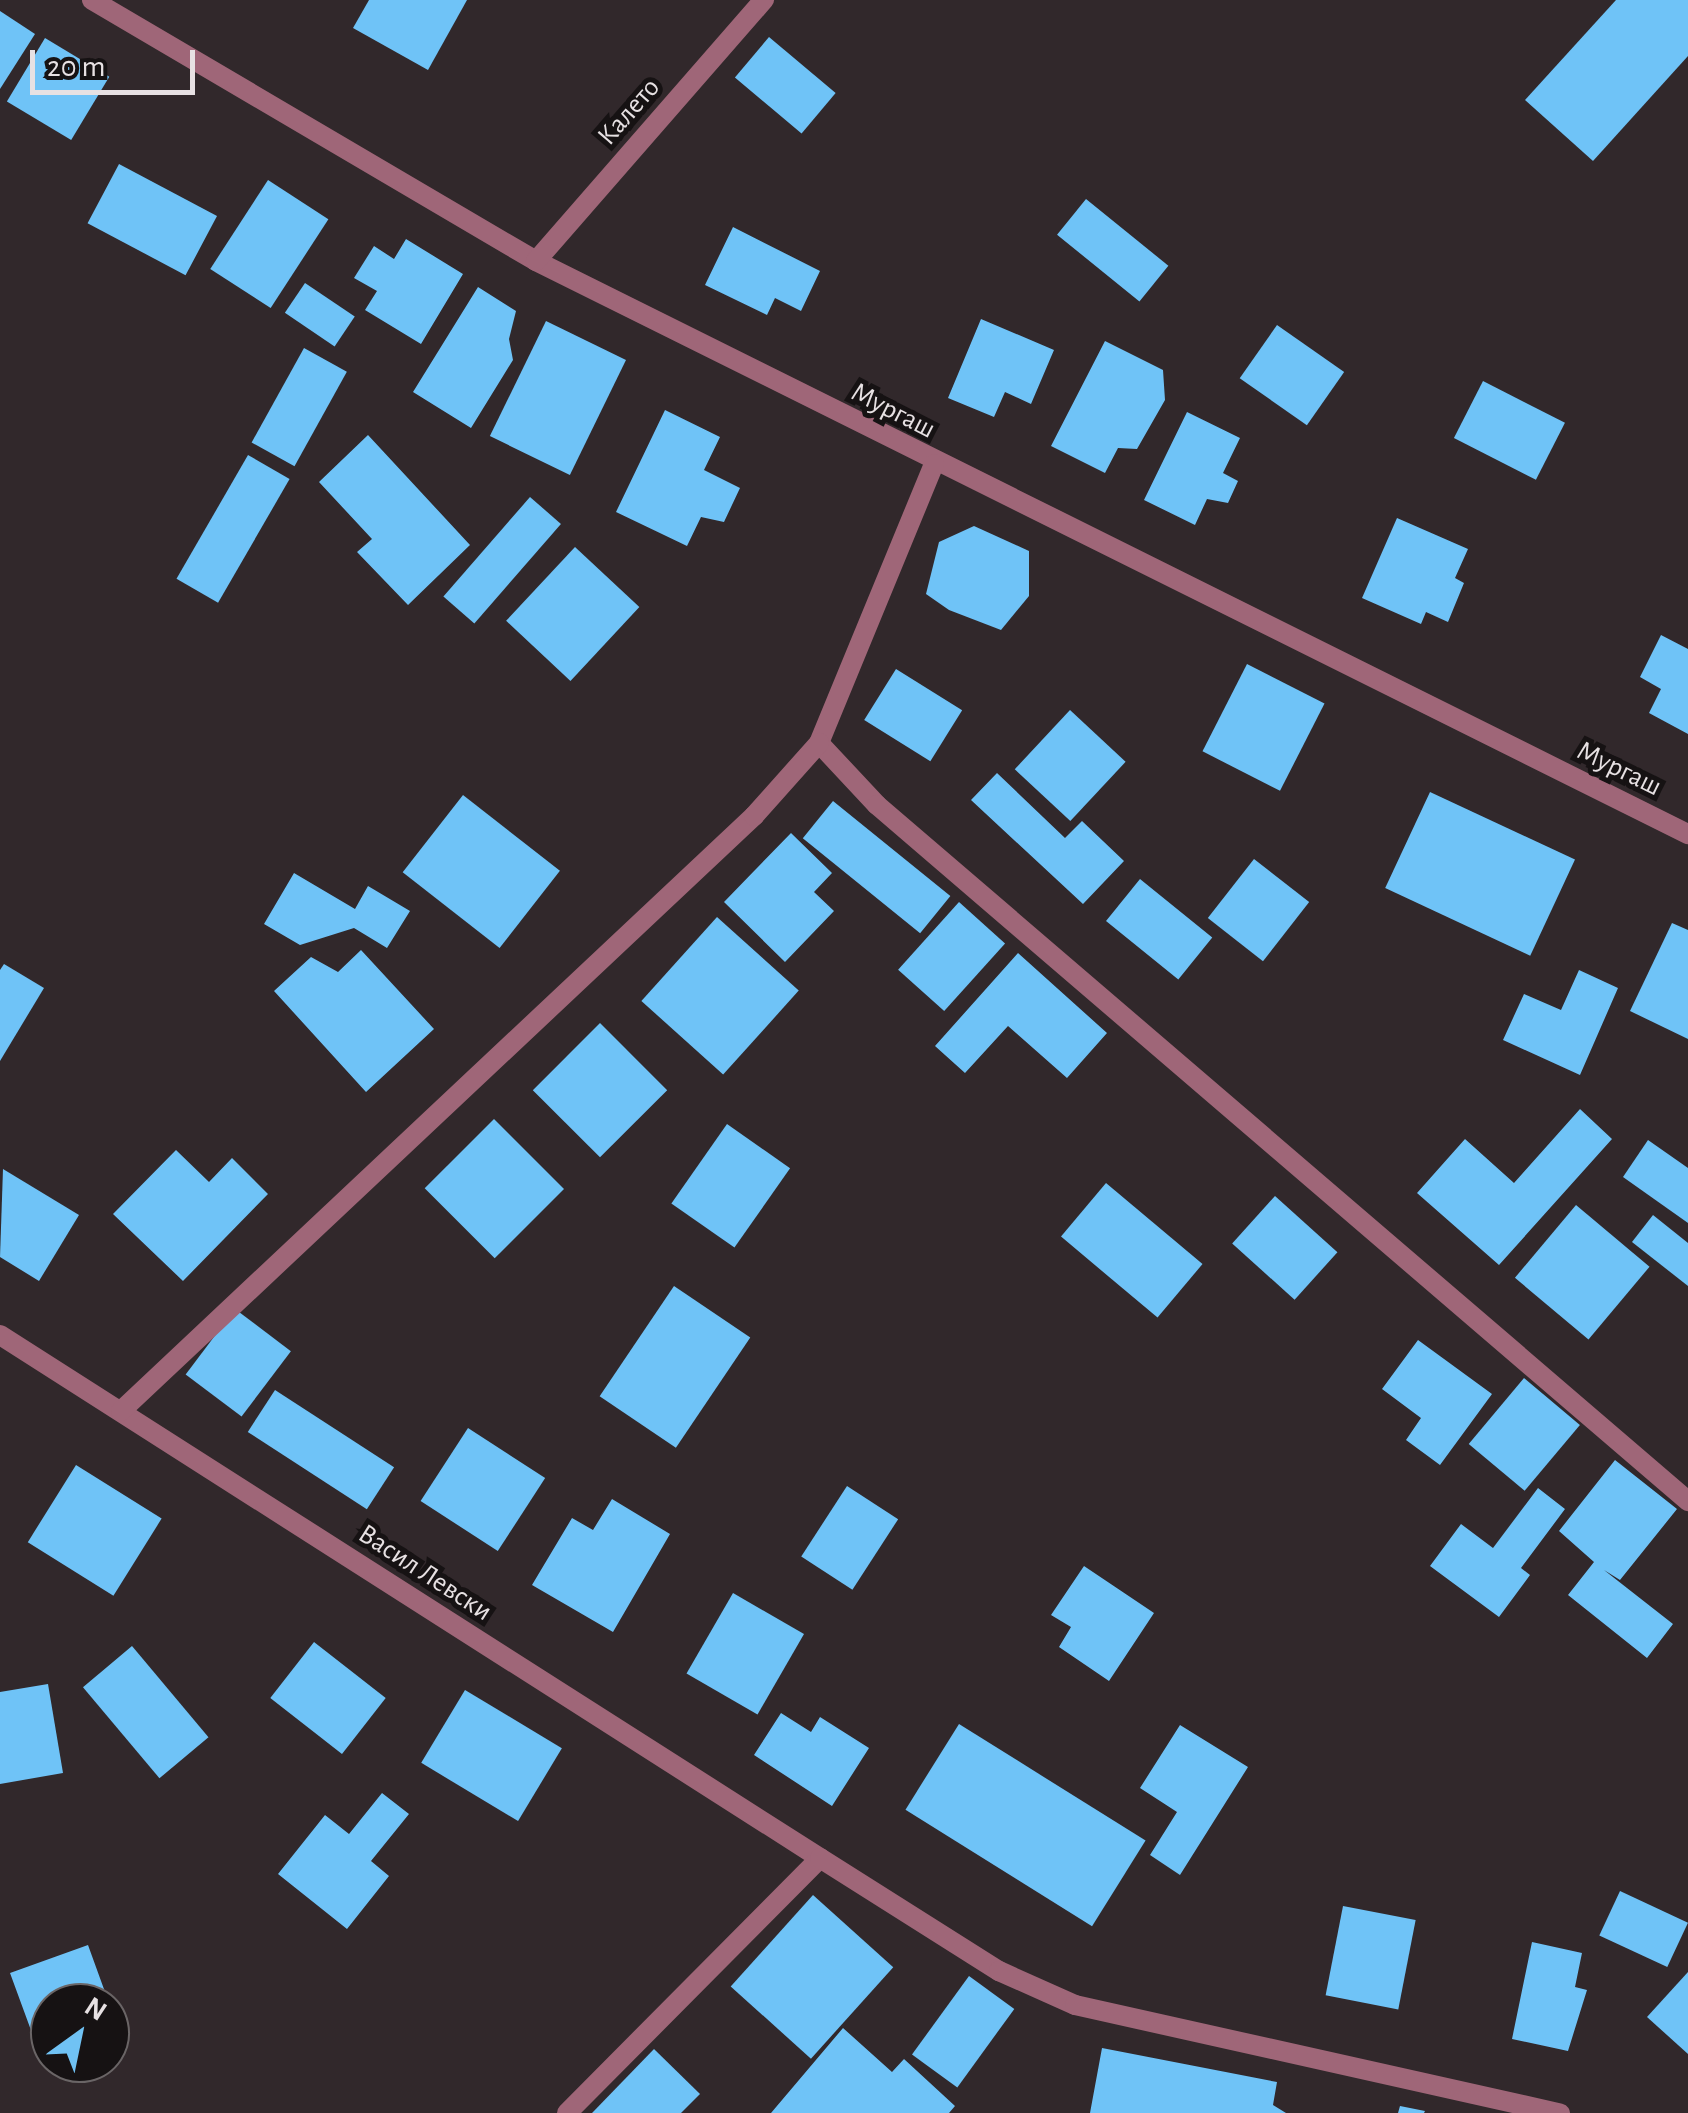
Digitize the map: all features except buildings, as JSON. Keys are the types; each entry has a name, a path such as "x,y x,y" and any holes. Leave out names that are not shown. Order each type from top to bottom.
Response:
{"street":[{"name":"Мургаш","path":"92,0 536,261 934,464 1688,834"},
{"name":"Калето","path":"536,261 764,0"},
{"path":"122,1411 754,816 818,743 934,464"},
{"path":"818,743 877,805 1688,1501"},
{"name":"Васил Левски","path":"0,1335 999,1972 1075,2006 1560,2113"},
{"path":"567,2113 820,1858"}]}
